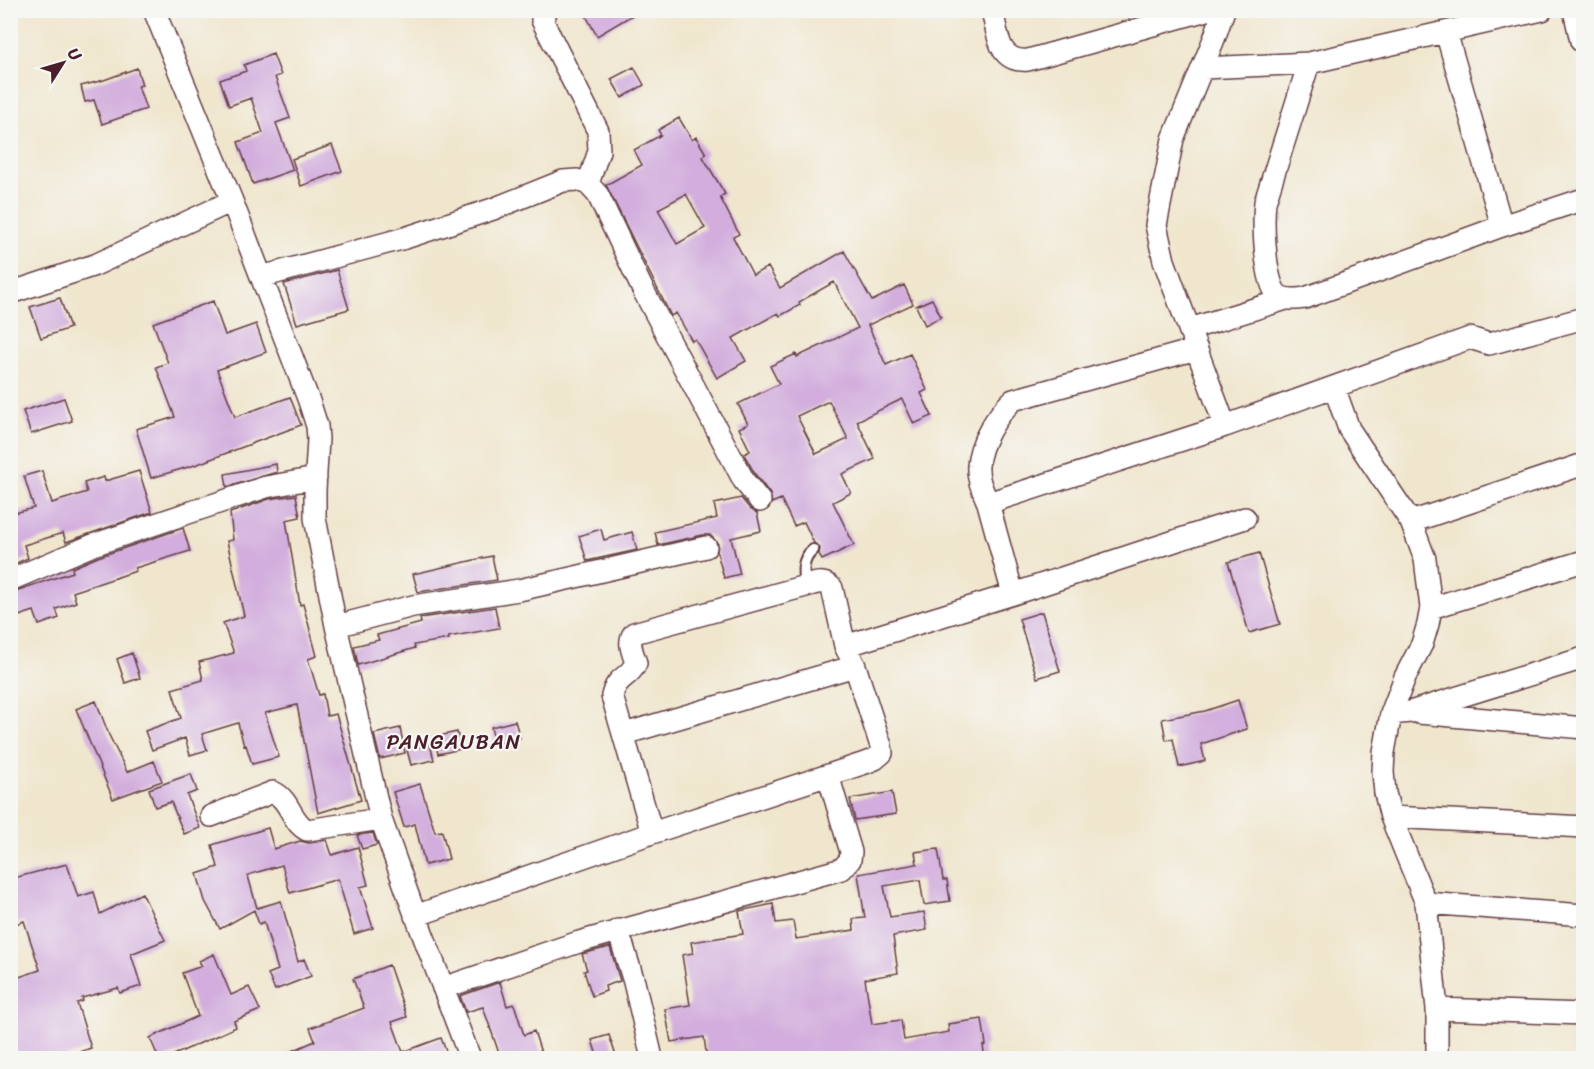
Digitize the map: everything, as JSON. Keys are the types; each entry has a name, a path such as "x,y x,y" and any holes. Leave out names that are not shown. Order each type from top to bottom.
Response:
{"street":[{"path":"154,10 232,201 317,426 315,518 336,626 381,819 470,1059"},
{"path":"547,10 542,20 598,131 600,146 588,184"},
{"path":"992,10 1002,51 1010,58 1019,61 1207,10"},
{"path":"1224,10 1173,140 1156,225 1164,261 1225,426"},
{"path":"1203,68 1309,63 1542,10"},
{"path":"1574,10 1581,41"},
{"path":"1446,32 1502,226"},
{"path":"1286,299 1278,295 1273,288 1264,247 1263,222 1265,202 1309,63"},
{"path":"261,277 405,238 493,209 563,181 576,180 588,184 598,195 642,288 744,481 760,501"},
{"path":"1013,594 988,503 980,484 978,468 979,458 992,428 1013,400 1194,339 1286,299 1305,298 1502,226 1584,199"},
{"path":"10,293 95,264 232,201"},
{"path":"988,503 1225,426 1470,338 1488,344 1584,318"},
{"path":"1334,387 1349,429 1411,522 1425,559 1431,608 1422,644 1405,677 1400,713 1384,752 1383,772 1391,818 1426,903 1437,1009 1437,1059"},
{"path":"1411,522 1584,464"},
{"path":"10,580 93,545 266,487 316,478"},
{"path":"845,646 1245,518"},
{"path":"336,626 413,606 519,590 706,547"},
{"path":"1431,608 1584,561"},
{"path":"416,916 652,833 872,760 882,753 855,666 845,646 832,588 824,582 634,633 630,642 636,663 632,671 618,680 612,696 652,833"},
{"path":"1400,713 1584,658"},
{"path":"624,734 855,666"},
{"path":"1400,713 1584,728"},
{"path":"443,987 618,930 842,869 850,860 851,852 828,775"},
{"path":"211,816 273,792 283,798 299,825 308,830 381,819"},
{"path":"1391,818 1584,826"},
{"path":"1426,903 1584,915"},
{"path":"618,930 634,982 652,1059"},
{"path":"1437,1009 1584,1014"}],"lane":[{"path":"805,586 803,564 806,556 813,550"}],"building":[{"path":"583,10 641,10 597,36"},
{"path":"273,54 281,75 275,77 290,118 276,123 293,170 253,184 238,142 263,133 251,98 229,106 220,80 246,71 244,65"},
{"path":"634,67 644,85 622,98 611,79"},
{"path":"137,68 142,85 138,86 146,109 102,124 94,100 85,102 81,86"},
{"path":"679,118 692,140 696,137 706,154 703,157 725,194 720,197 739,234 733,237 753,275 768,267 780,288 844,251 872,301 904,285 913,304 868,325 886,365 910,354 927,390 921,393 932,416 914,424 902,399 857,421 875,459 842,474 851,493 833,502 854,545 822,560 819,554 820,548 814,543 804,522 794,526 781,499 772,503 770,494 744,454 750,451 739,428 748,424 738,404 779,384 770,366 796,354 797,357 858,328 834,282 799,302 800,305 780,316 778,313 733,338 746,361 717,378 695,339 692,341 676,313 671,316 606,185 642,165 634,150 661,135 658,130","holes":["686,194 705,228 677,244 658,209","829,401 848,439 816,454 797,416"]},
{"path":"332,145 342,171 301,186 292,159"},
{"path":"337,270 349,309 297,324 284,284"},
{"path":"60,298 70,328 41,338 30,307"},
{"path":"932,299 941,317 925,325 916,306"},
{"path":"213,301 225,335 256,324 266,352 217,370 235,417 290,397 301,425 195,465 151,478 136,429 175,417 156,367 168,363 153,323"},
{"path":"64,398 72,421 31,434 23,411"},
{"path":"276,464 277,472 227,487 225,474"},
{"path":"42,471 52,503 87,492 84,483 104,477 105,481 139,471 152,512 66,542 63,533 24,545 28,558 10,566 10,514 34,508 24,476"},
{"path":"296,495 300,517 286,520 300,605 303,604 317,656 308,659 319,695 323,694 327,716 336,714 361,800 318,813 297,705 265,713 279,757 252,764 238,723 202,734 207,750 190,755 185,738 152,750 145,731 181,718 172,689 203,680 199,662 234,653 223,623 244,616 227,541 233,540 230,513 269,499"},
{"path":"741,498 750,509 757,513 761,531 731,538 740,574 724,578 717,552 718,544 710,535 658,545 655,532 717,518 714,504"},
{"path":"183,528 190,551 135,568 136,571 73,592 76,602 56,609 59,618 39,625 34,611 19,616 12,592 73,572 72,568 98,557"},
{"path":"601,529 604,540 632,532 637,550 587,561 579,536"},
{"path":"1259,553 1280,624 1249,633 1228,562"},
{"path":"492,556 497,580 418,592 413,574"},
{"path":"495,607 499,628 414,645 415,648 358,665 354,646 379,640 377,635 421,623 420,618"},
{"path":"1042,612 1060,671 1037,678 1019,619"},
{"path":"132,653 140,678 125,683 117,659"},
{"path":"1238,700 1247,729 1201,744 1205,761 1179,767 1173,739 1166,740 1162,719 1205,711"},
{"path":"96,701 127,772 154,761 162,781 113,799 76,709"},
{"path":"515,721 520,738 495,744 491,727"},
{"path":"400,728 405,753 380,759 374,734"},
{"path":"457,732 461,749 438,754 434,737"},
{"path":"430,744 434,760 411,765 407,750"},
{"path":"191,774 197,791 187,795 200,828 184,834 171,802 155,807 149,789"},
{"path":"420,784 435,832 442,831 449,859 425,865 415,824 404,827 393,792"},
{"path":"892,792 896,814 855,820 850,799"},
{"path":"268,828 274,849 300,841 309,843 327,840 332,855 358,847 368,885 360,887 373,928 354,934 338,879 290,893 282,865 251,874 248,876 257,908 281,901 298,962 304,959 311,976 275,990 268,974 278,970 264,922 259,924 254,910 220,929 205,901 197,874 218,867 212,845"},
{"path":"373,833 377,845 362,849 357,835"},
{"path":"938,849 943,880 947,880 950,901 924,905 920,880 884,886 890,917 924,912 927,930 893,936 898,973 865,979 872,1024 901,1020 904,1040 949,1032 948,1024 982,1019 986,1045 983,1046 985,1059 707,1059 704,1037 671,1042 665,1009 690,1005 682,955 693,953 691,942 743,934 739,911 773,904 776,923 793,921 796,939 854,930 853,919 865,918 858,874 917,864 915,852"},
{"path":"67,864 78,897 94,892 100,914 142,893 165,940 131,954 141,986 120,993 118,988 82,998 83,1001 77,1003 91,1048 59,1059 10,1059 10,980 40,970 24,921 10,926 10,879"},
{"path":"610,947 620,981 605,986 606,991 592,996 584,971 587,970 582,954"},
{"path":"214,954 231,995 249,987 260,1010 234,1021 236,1027 165,1059 159,1059 150,1038 198,1016 182,973 202,966 199,961"},
{"path":"389,965 407,1017 392,1022 403,1052 441,1038 449,1059 274,1059 315,1041 310,1028 364,1008 353,979"},
{"path":"500,982 507,1006 514,1004 524,1035 534,1031 543,1059 501,1059 483,1007 466,1012 460,996"},
{"path":"609,1035 617,1059 598,1059 592,1040"}],"district":[{"name":"PANGAUBAN","path":"454,742"}]}
